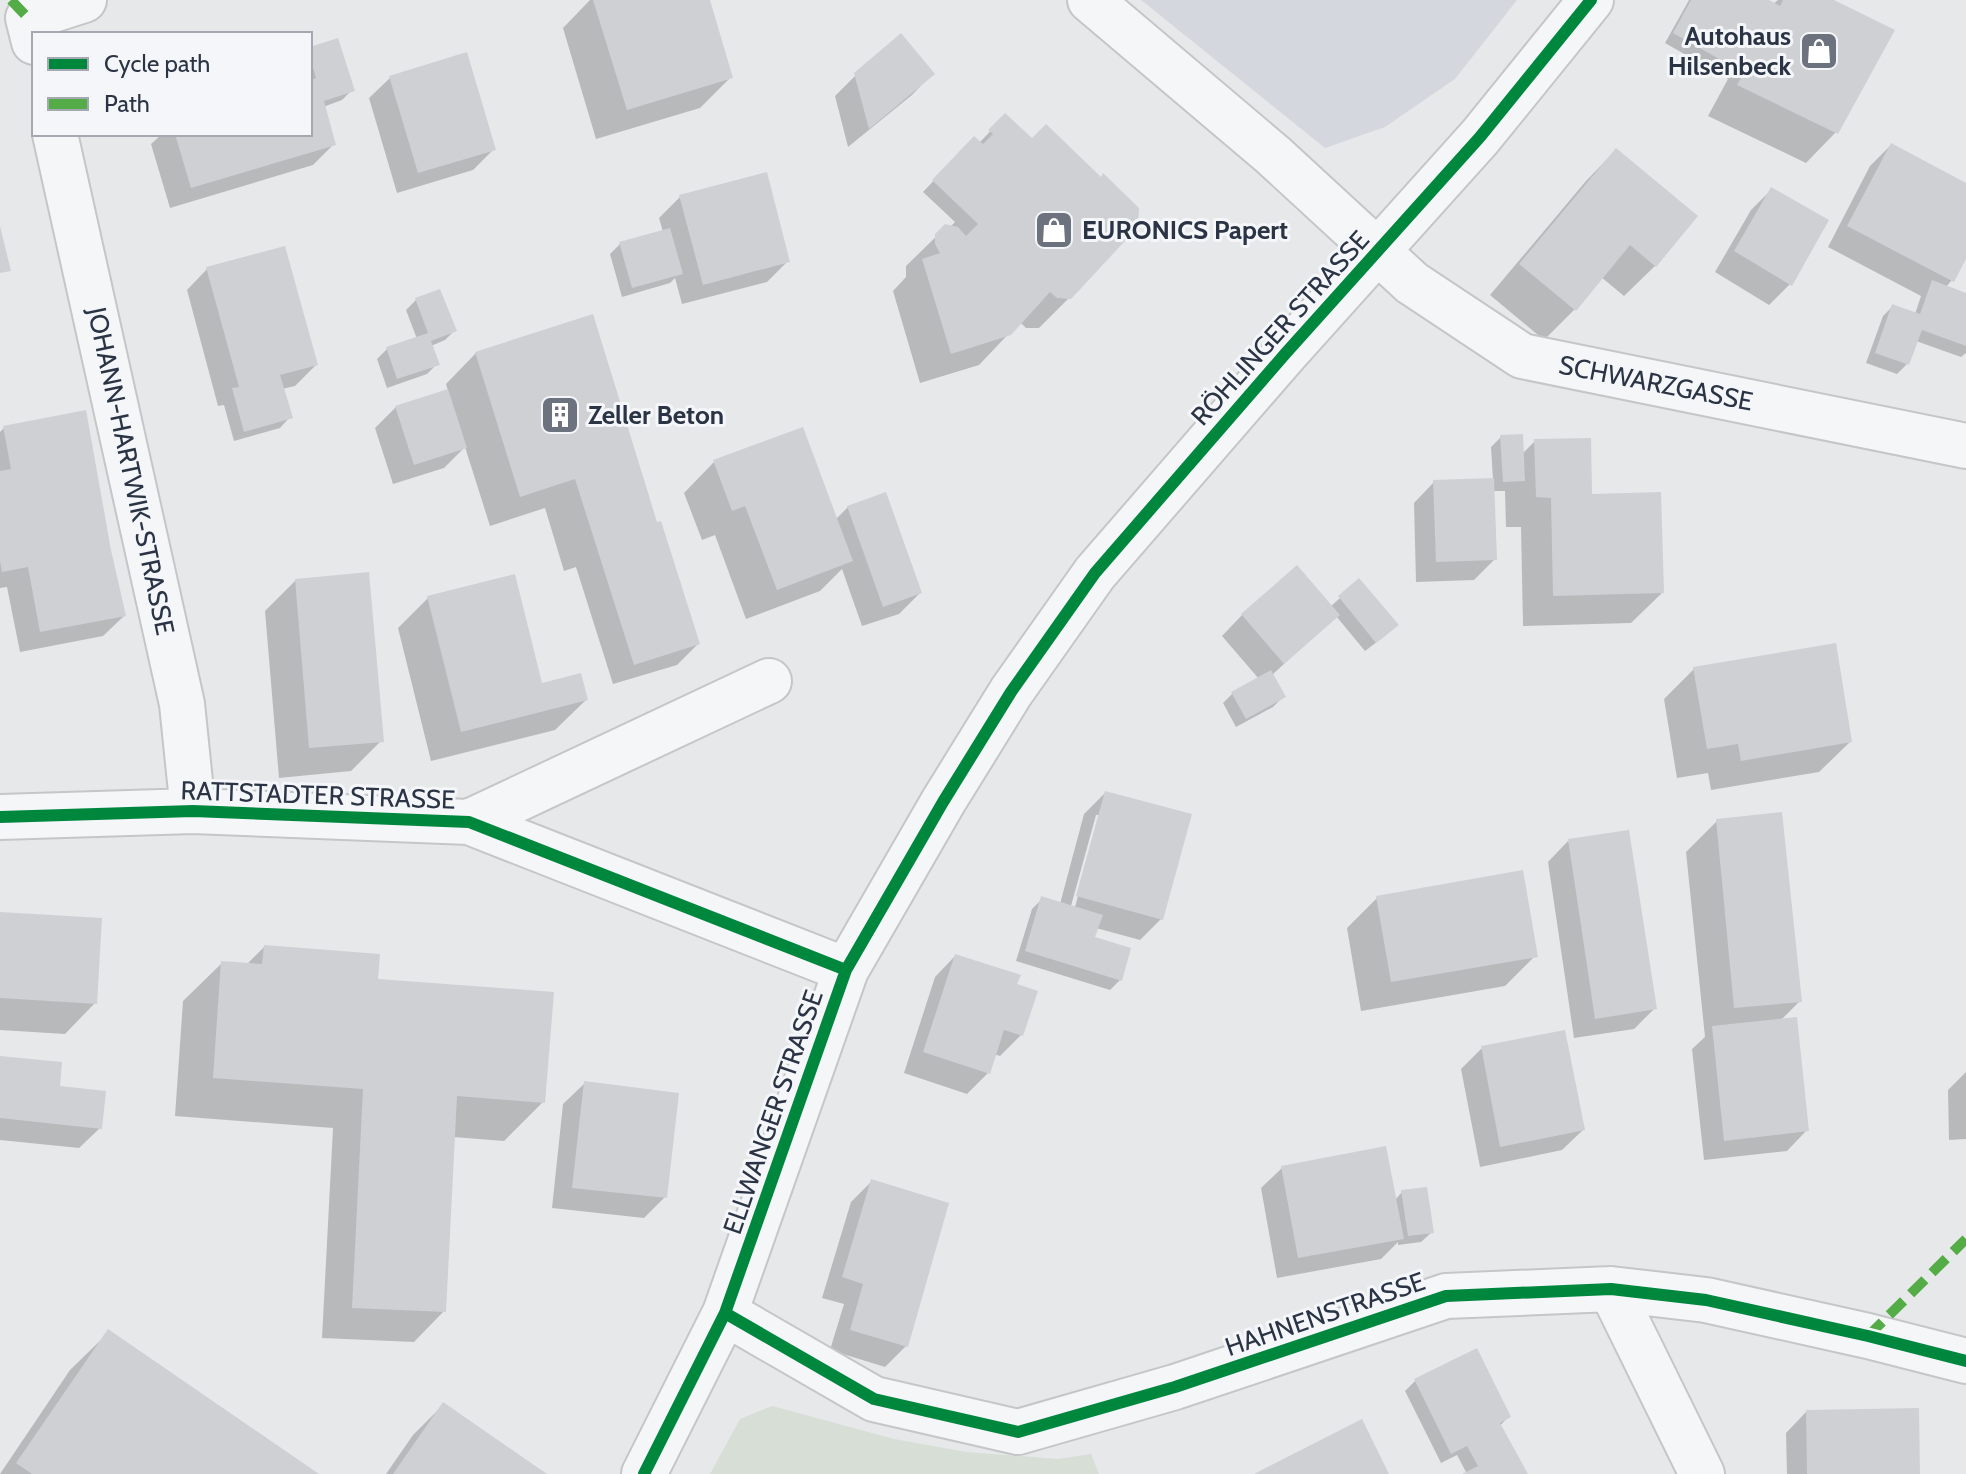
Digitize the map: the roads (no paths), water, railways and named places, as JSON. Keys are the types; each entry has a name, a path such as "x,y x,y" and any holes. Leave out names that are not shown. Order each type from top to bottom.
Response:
{"street":[{"path":"32,34 28,18 84,0"},
{"name":"SCHWARZGASSE","path":"1090,0 1273,155 1412,283 1522,356 1966,446"},
{"name":"RÖHLINGER STRASSE","path":"1011,692 1095,573 1285,354 1480,137 1591,0"},
{"name":"JOHANN-HARTWIK-STRASSE","path":"55,136 182,704 193,811"},
{"name":"RATTSTADTER STRASSE","path":"469,822 769,681"},
{"name":"ELLWANGER STRASSE","path":"644,1474 725,1313 846,970 1011,692"},
{"name":"RATTSTADTER STRASSE","path":"0,817 193,811 469,822 846,970"},
{"path":"1611,1289 1702,1474"},
{"name":"HAHNENSTRASSE","path":"725,1313 874,1399 1018,1432 1175,1387 1446,1296 1611,1289 1706,1300 1966,1361"}],"place":[{"name":"Autohaus Hilsenbeck","path":"1819,51"},
{"name":"EURONICS Papert","path":"1054,230"},
{"name":"Zeller Beton","path":"560,415"}]}
